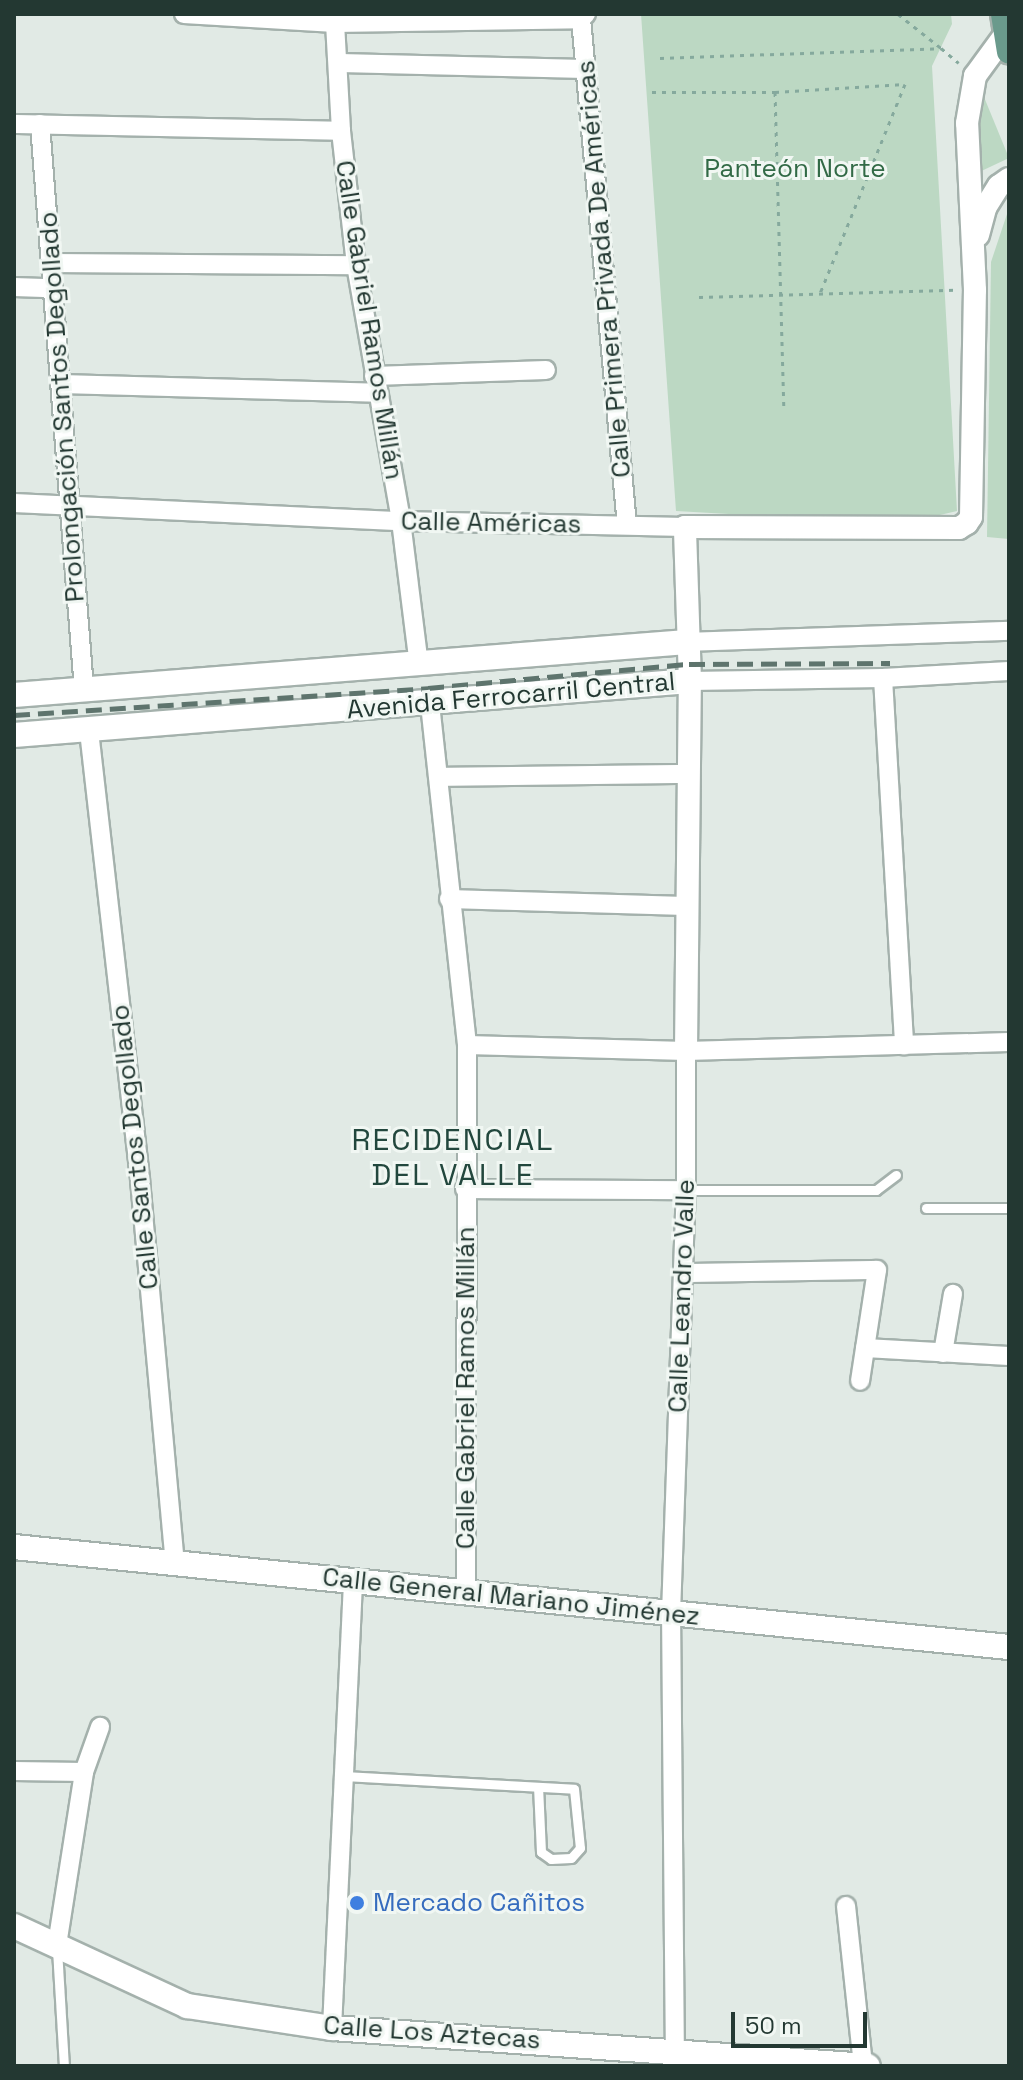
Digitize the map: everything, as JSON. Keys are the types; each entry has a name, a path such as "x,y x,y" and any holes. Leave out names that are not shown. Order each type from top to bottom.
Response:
{"main road":[{"name":"Avenida Ferrocarril Central","path":"14,695 687,642"},
{"name":"Avenida Ferrocarril Central","path":"14,735 690,681"},
{"name":"Calle General Mariano Jiménez","path":"14,1547 1009,1647"},
{"name":"Calle Los Aztecas","path":"14,1926 187,2006 332,2028 675,2058 866,2066"}],"street":[{"path":"184,14 335,23 584,17"},
{"name":"Calle Primera Privada De Américas","path":"584,17 627,525"},
{"name":"Calle Gabriel Ramos Millán","path":"335,23 341,131 356,265 401,521 419,665"},
{"path":"975,290 967,123 975,76 1003,29"},
{"path":"339,63 586,69"},
{"path":"14,124 341,131"},
{"name":"Prolongación Santos Degollado","path":"40,124 84,690"},
{"path":"973,256 985,208 999,186 1009,179"},
{"path":"51,263 356,265"},
{"path":"14,287 51,288"},
{"name":"Calle Américas","path":"14,503 401,521 685,527 959,528 971,517 975,290"},
{"path":"61,384 376,385 546,370"},
{"name":"Calle Leandro Valle","path":"675,2058 671,1614 686,1190 685,906 690,681 685,527"},
{"name":"Avenida Ferrocarril Central","path":"687,642 1009,631"},
{"name":"Avenida Ferrocarril Central","path":"690,681 883,678 1009,671"},
{"path":"883,678 904,1045"},
{"name":"Calle Gabriel Ramos Millán","path":"430,704 467,1045 466,1594"},
{"name":"Calle Santos Degollado","path":"89,731 140,1180 175,1563"},
{"path":"439,777 688,774"},
{"path":"449,899 685,906"},
{"path":"467,1045 686,1051 1009,1042"},
{"path":"465,1189 686,1190"},
{"path":"683,1273 877,1270 860,1381"},
{"path":"943,1353 953,1294"},
{"path":"865,1348 1009,1356"},
{"path":"332,2028 353,1582"},
{"path":"57,1945 84,1772 100,1727"},
{"path":"14,1771 84,1772"},
{"path":"846,1906 866,2066"}],"lane":[{"path":"686,1190 876,1190 896,1175"},
{"path":"926,1208 1009,1208"},
{"path":"344,1776 574,1789 580,1848 571,1858 551,1859 541,1852 538,1787"},
{"path":"57,1945 64,2066"}],"path":[{"path":"898,14 975,76"},
{"path":"660,58 941,48"},
{"path":"652,92 775,92 905,84 820,293"},
{"path":"775,92 784,409"},
{"path":"699,297 975,290"}],"green space":[{"name":"Panteón Norte","path":"641,14 951,14 952,24 932,66 957,511 901,524 676,511"},
{"path":"977,80 1009,158 975,174"},
{"path":"1009,208 1009,539 987,537 991,262"}],"railway":[{"path":"14,715 428,688 689,664 890,663"}],"place":[{"name":"Mercado Cañitos","path":"357,1903"}],"district":[{"name":"RECIDENCIAL DEL VALLE","path":"453,1157"}]}
